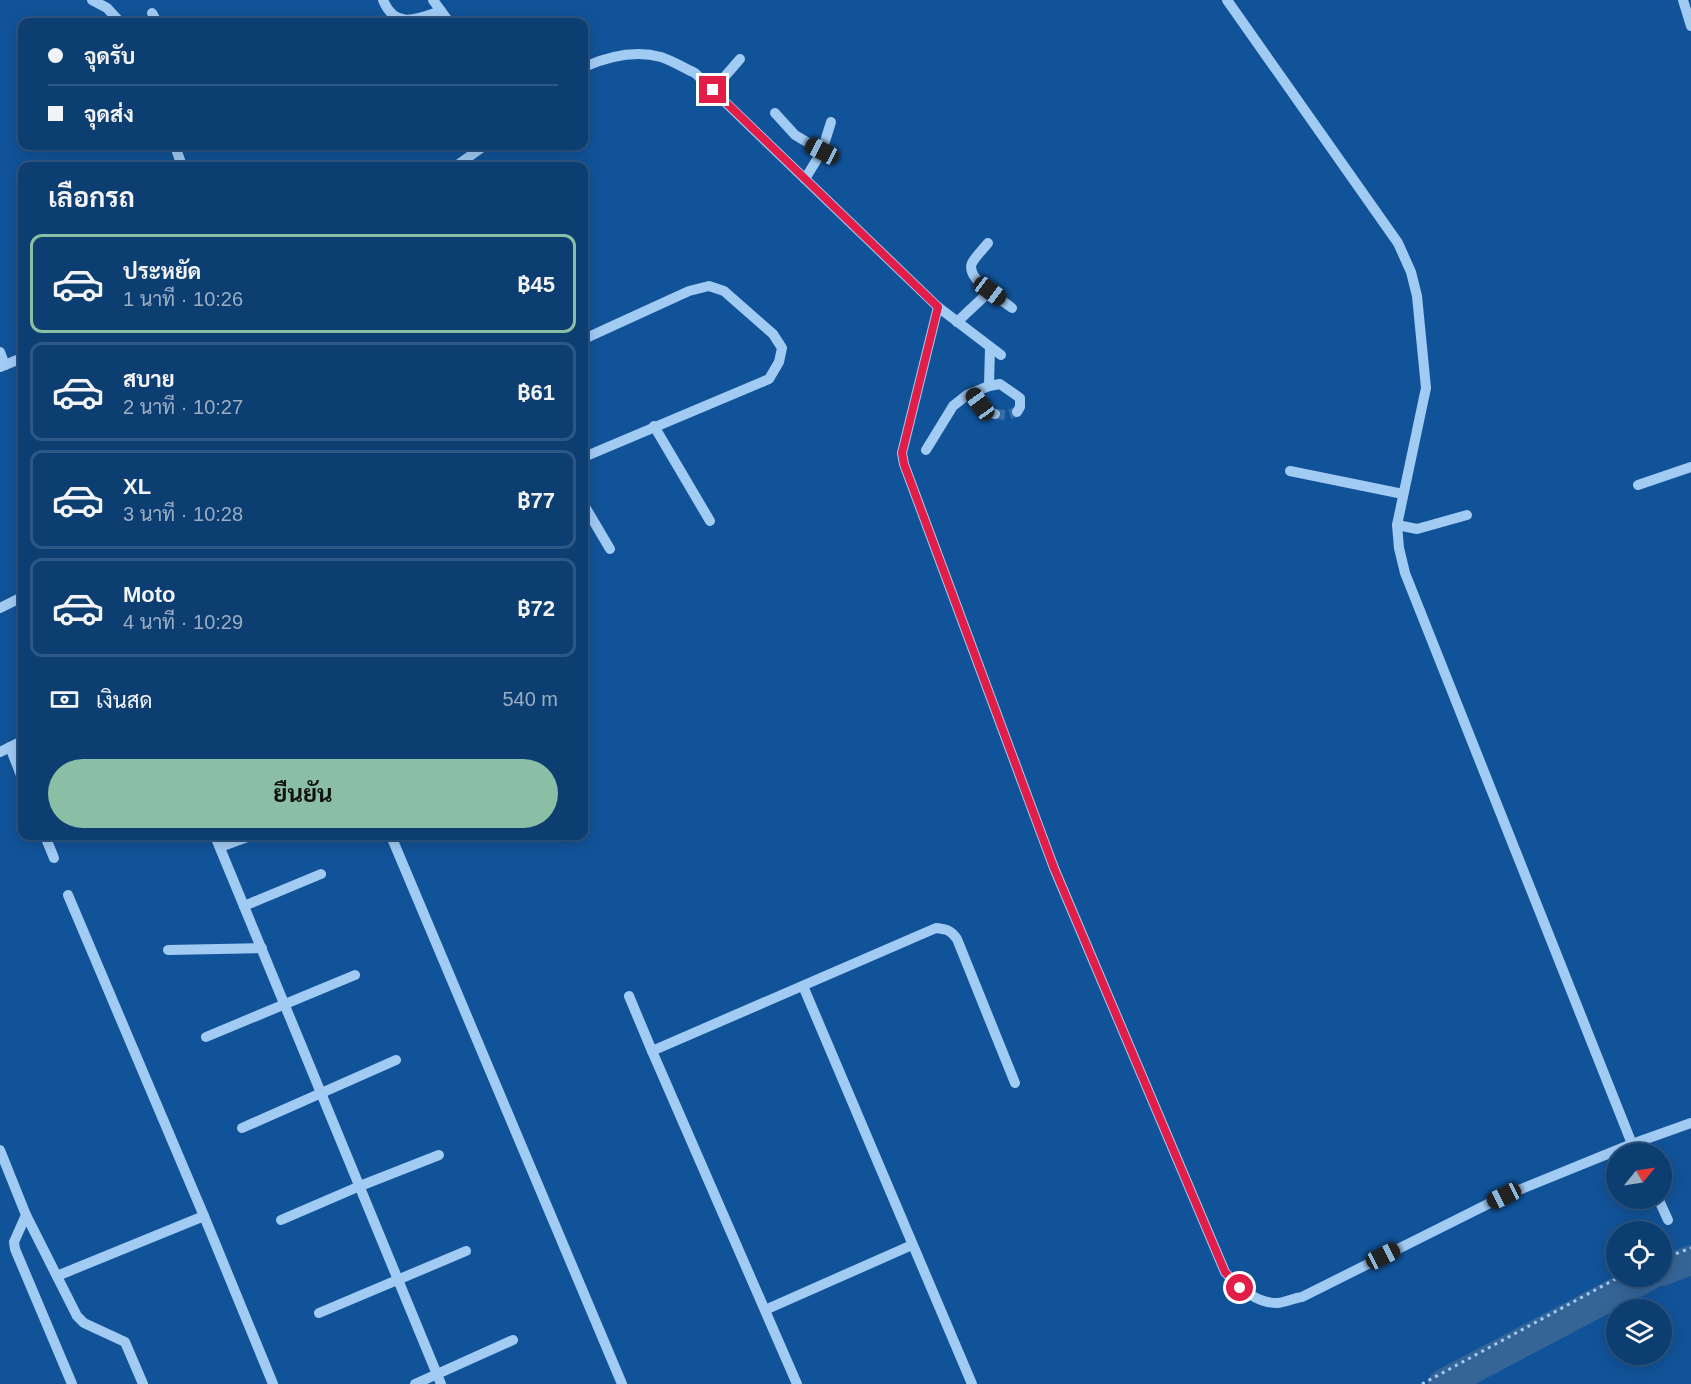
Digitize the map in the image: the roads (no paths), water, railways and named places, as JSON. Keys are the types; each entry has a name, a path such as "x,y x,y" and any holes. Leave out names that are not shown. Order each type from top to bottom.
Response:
{"street":[{"path":"92,0 107,8 116,18"},
{"path":"383,0 392,14 399,18"},
{"path":"434,0 446,18"},
{"path":"1227,0 1398,243 1411,272 1417,296 1425,388 1397,525 1399,548 1405,573 1632,1143"},
{"path":"1683,0 1691,26"},
{"path":"420,18 441,11"},
{"path":"588,65 605,58 638,54 661,57 695,73 938,307 1001,355"},
{"path":"713,90 740,59"},
{"path":"775,113 795,135 822,151"},
{"path":"805,179 822,151 831,122"},
{"path":"462,162 479,150"},
{"path":"988,243 971,264 972,271 976,280 1012,308"},
{"path":"588,337 688,291 709,286 724,291 773,334 780,342 782,354 769,379 588,455"},
{"path":"957,322 990,291"},
{"path":"938,307 902,453 904,464 1054,868 1225,1272 1240,1288 1259,1299 1278,1303 1302,1297 1504,1196 1606,1159"},
{"path":"989,386 990,347"},
{"path":"0,352 2,366 18,360"},
{"path":"926,450 953,406 972,393 1000,384 1020,398 1020,407 1017,412"},
{"path":"972,393 988,412 994,414"},
{"path":"654,426 710,521"},
{"path":"1638,485 1691,467"},
{"path":"1290,471 1403,494"},
{"path":"588,512 610,549"},
{"path":"1397,525 1417,529 1467,515"},
{"path":"0,608 18,599"},
{"path":"5,750 18,771"},
{"path":"47,840 54,858"},
{"path":"217,840 439,1380"},
{"path":"220,847 239,840"},
{"path":"393,840 622,1384"},
{"path":"244,906 321,874"},
{"path":"68,895 273,1384"},
{"path":"652,1051 936,928 946,929 957,939 1015,1083"},
{"path":"168,950 262,948"},
{"path":"206,1036 355,975"},
{"path":"803,986 972,1384"},
{"path":"628,996 797,1384"},
{"path":"242,1128 396,1060"},
{"path":"1647,1143 1691,1123"},
{"path":"0,1150 26,1215 77,1316 84,1323 125,1342 143,1384"},
{"path":"281,1220 439,1155"},
{"path":"1663,1209 1668,1220"},
{"path":"26,1215 14,1242 15,1249 72,1384"},
{"path":"57,1276 204,1216"},
{"path":"765,1310 912,1245"},
{"path":"319,1314 466,1251"},
{"path":"415,1384 439,1380 513,1340"}],"waterway":[{"path":"1672,1267 1691,1260"},
{"path":"1443,1384 1627,1287"}],"tunnel":[{"path":"995,414 1006,415 1017,412"}]}
